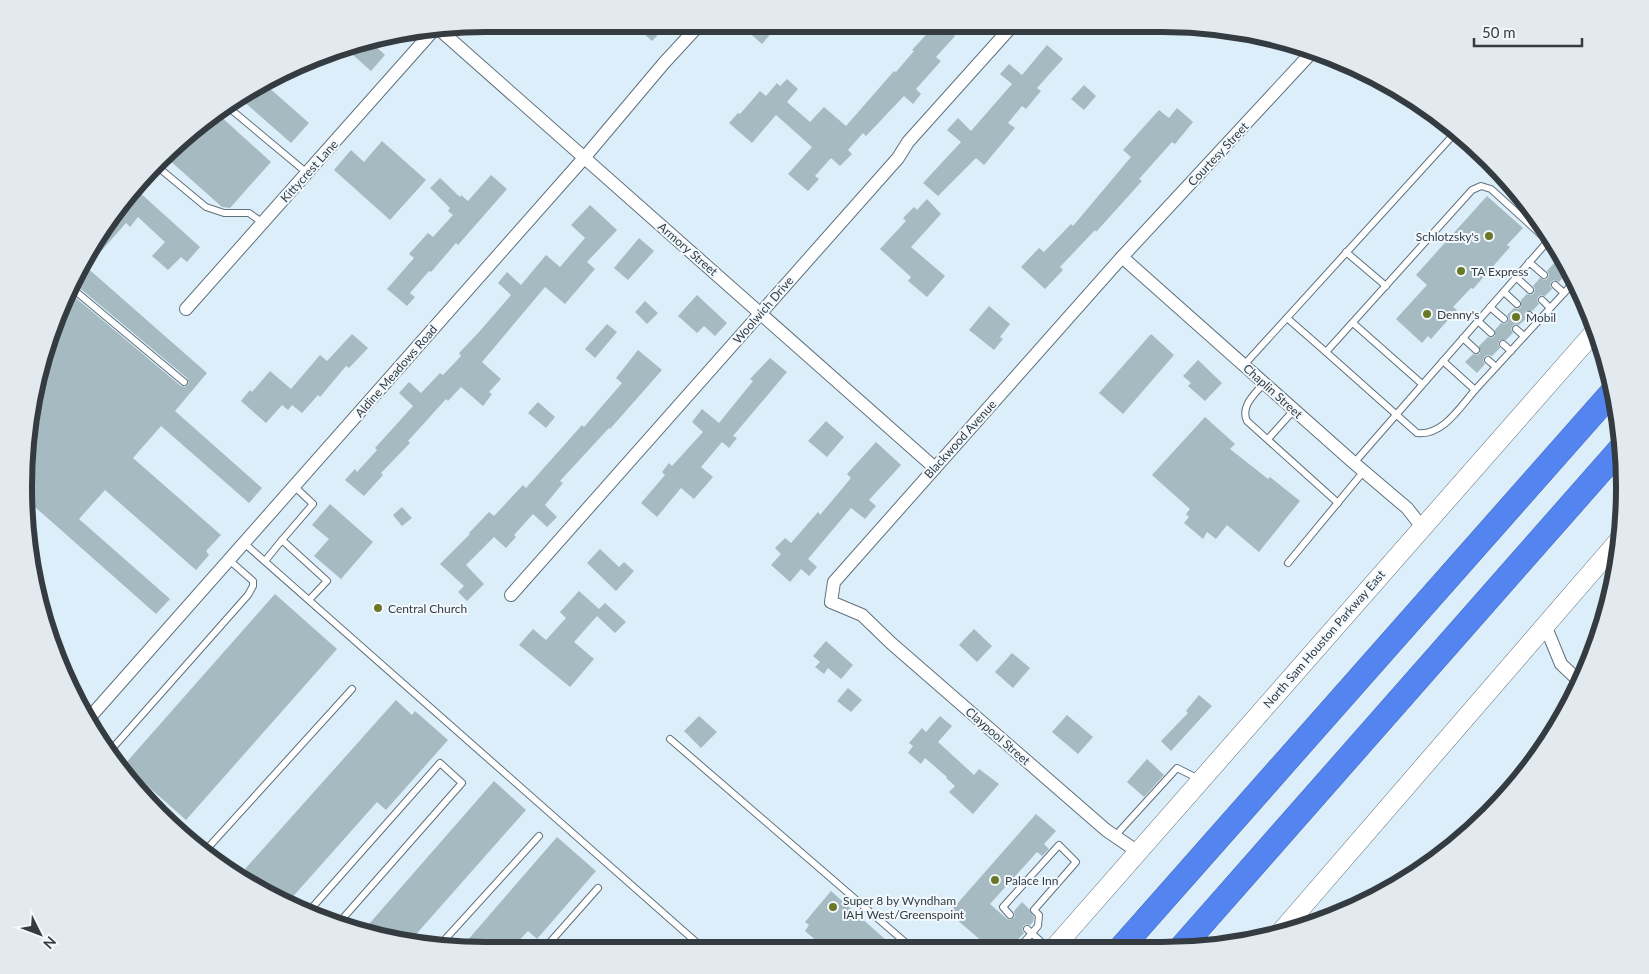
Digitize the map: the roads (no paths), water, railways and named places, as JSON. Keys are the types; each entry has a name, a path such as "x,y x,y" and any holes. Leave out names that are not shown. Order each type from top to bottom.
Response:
{"highway":[{"path":"1126,942 1608,397"},
{"path":"1187,941 1616,454"}],"main road":[{"name":"North Sam Houston Parkway East","path":"1059,942 1590,336"},
{"path":"1288,923 1613,547"}],"street":[{"name":"Aldine Meadows Road","path":"93,714 584,158 693,32"},
{"name":"Woolwich Drive","path":"511,595 898,158 908,142 1005,32"},
{"name":"Armory Street","path":"444,34 935,468"},
{"name":"Kittycrest Lane","path":"186,309 428,36"},
{"name":"Courtesy Street","path":"1122,257 1308,57"},
{"name":"Chaplin Street","path":"1122,257 1407,508 1422,527"},
{"name":"Blackwood Avenue","path":"862,615 831,602 834,582 1122,257"},
{"name":"Claypool Street","path":"862,615 891,643 1115,836 1138,852"},
{"path":"1545,625 1561,664 1575,677"}],"lane":[{"path":"232,110 307,173"},
{"path":"1244,365 1452,137"},
{"path":"162,170 206,207 224,213 249,213 263,223"},
{"path":"1326,352 1472,190 1480,186 1491,190 1538,231"},
{"path":"1288,563 1338,503 1359,467 1396,415 1545,243"},
{"path":"1346,252 1386,286"},
{"path":"1529,262 1544,275"},
{"path":"1516,277 1530,290"},
{"path":"1555,285 1564,293"},
{"path":"1287,318 1417,433 1426,434 1445,424 1570,286"},
{"path":"76,292 184,382"},
{"path":"1504,292 1517,304"},
{"path":"1542,300 1550,308"},
{"path":"1490,307 1504,319"},
{"path":"1529,315 1537,322"},
{"path":"1478,321 1491,333"},
{"path":"1353,323 1422,384"},
{"path":"1516,329 1524,336"},
{"path":"1463,338 1476,350"},
{"path":"1503,344 1511,350"},
{"path":"1488,360 1496,367"},
{"path":"1443,361 1475,390"},
{"path":"1264,383 1247,404 1245,416 1247,421 1338,503"},
{"path":"1268,439 1294,410"},
{"path":"264,561 313,504 294,486"},
{"path":"282,540 327,581 309,600"},
{"path":"244,543 696,942"},
{"path":"114,747 248,595 253,582 229,560"},
{"path":"209,847 352,690"},
{"path":"670,739 905,942"},
{"path":"313,907 440,763 462,783 343,918"},
{"path":"1115,836 1177,768 1201,779"},
{"path":"445,940 539,836"},
{"path":"1010,915 1003,907 1059,846 1076,862 1034,910 1039,915 1038,926 1030,932 1023,942"},
{"path":"550,942 598,888"},
{"path":"1030,932 1041,942"}],"place":[{"name":"Schlotzsky's","path":"1489,236"},
{"name":"TA Express","path":"1461,271"},
{"name":"Denny's","path":"1427,314"},
{"name":"Mobil","path":"1516,317"},
{"name":"Central Church","path":"378,608"},
{"name":"Palace Inn","path":"995,880"},
{"name":"Super 8 by Wyndham IAH West/Greenspoint","path":"833,907"}]}
